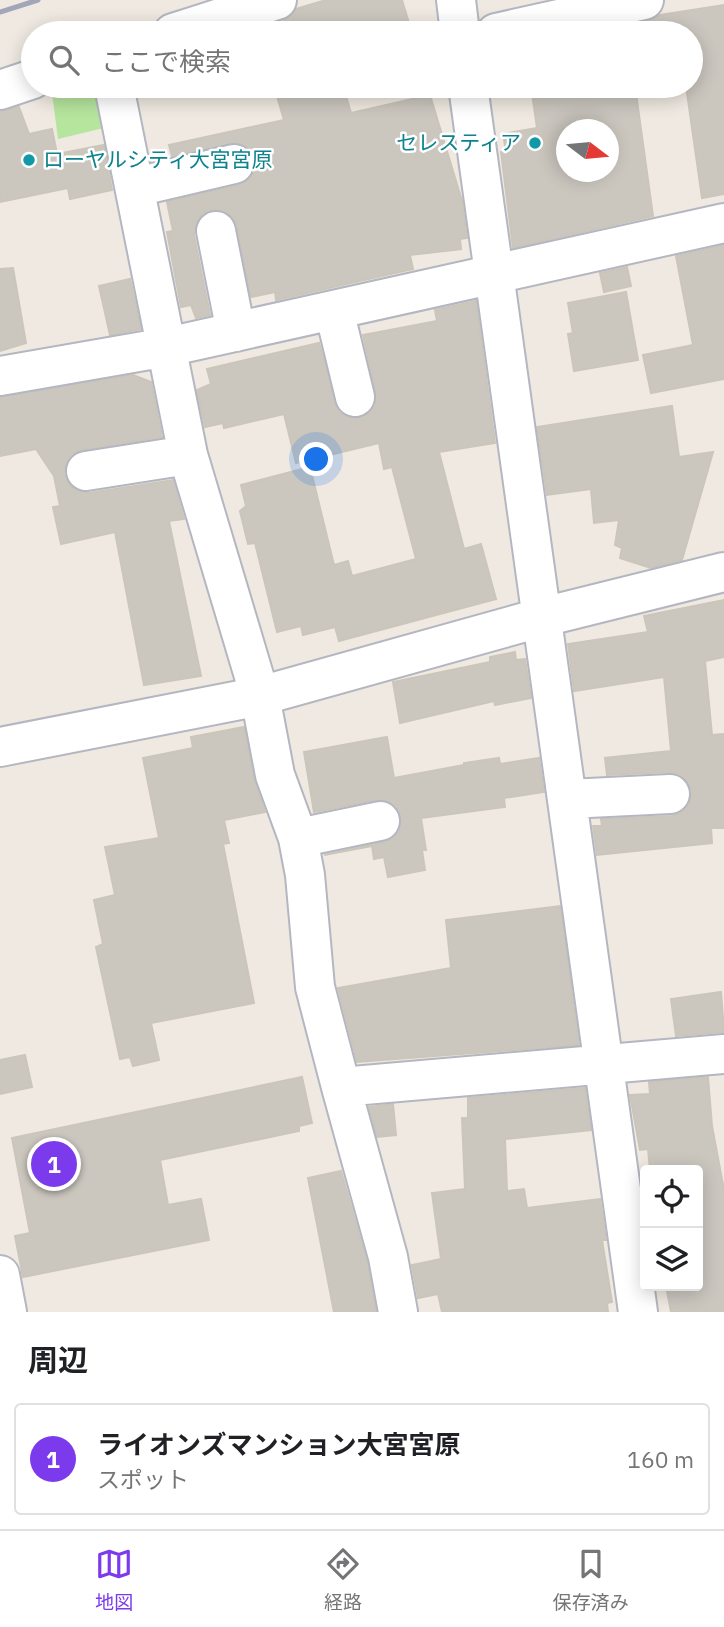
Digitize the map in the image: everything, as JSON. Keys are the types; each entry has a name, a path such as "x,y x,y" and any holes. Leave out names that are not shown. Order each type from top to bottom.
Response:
{"street":[{"path":"211,21 277,0"},
{"path":"456,0 459,21"},
{"path":"550,21 644,0"},
{"path":"0,90 21,83"},
{"path":"117,98 188,455 260,696 275,775 298,838 315,987 387,1257 398,1312"},
{"path":"470,98 638,1312"},
{"path":"136,187 234,164"},
{"path":"0,376 167,347 724,223"},
{"path":"216,231 236,332"},
{"path":"334,310 355,397"},
{"path":"86,471 188,455"},
{"path":"0,747 260,696 543,617 724,572"},
{"path":"568,799 670,794"},
{"path":"298,838 380,821"},
{"path":"341,1087 724,1054"},
{"path":"0,1276 7,1312"}],"green space":[{"path":"53,98 104,98 112,126 58,139"}],"building":[{"path":"326,0 402,0 408,21 284,21 296,9"},
{"path":"724,5 724,194 702,198 688,98 703,98 703,21 649,21 660,15"},
{"path":"278,98 347,98 351,113 417,98 431,98 462,201 467,238 460,239 461,249 410,255 413,269 276,300 275,292 251,297 233,217 224,211 211,210 202,214 196,223 194,235 210,315 196,318 191,305 181,307 167,232 173,231 167,202 240,185 255,171 255,160 250,150 240,143 172,156 169,145 284,120"},
{"path":"533,98 637,98 653,216 513,248 501,152 506,151 503,134 537,128"},
{"path":"19,107 29,134 52,129 57,154 104,145 112,190 70,199 68,188 0,202 0,111"},
{"path":"724,245 724,379 651,393 643,355 693,345 676,256"},
{"path":"627,267 631,286 604,292 600,273"},
{"path":"13,268 26,343 0,351 0,269"},
{"path":"130,279 141,329 110,335 99,286"},
{"path":"626,292 638,360 574,371 568,334 573,333 568,303"},
{"path":"476,301 495,443 439,452 464,549 481,544 496,599 339,641 335,627 303,635 301,626 277,632 255,543 248,544 240,511 246,506 241,485 310,467 334,565 348,561 352,576 416,559 392,467 384,469 379,443 296,463 284,414 224,428 223,423 205,427 197,390 211,384 207,369 319,343 339,412 348,418 361,418 371,412 376,404 363,335 437,321 435,310"},
{"path":"133,375 151,382 162,437 82,450 72,454 66,463 64,474 69,485 78,491 89,493 173,480 184,519 169,521 201,676 144,685 115,532 61,544 53,507 60,506 54,476 36,449 0,456 0,397"},
{"path":"672,406 679,457 713,452 682,560 651,568 620,558 622,548 615,545 619,520 594,523 591,489 547,495 537,427"},
{"path":"724,600 724,657 705,661 712,735 724,734 724,828 711,828 712,843 597,855 593,826 602,826 601,819 672,816 681,813 689,805 692,792 688,782 679,774 670,772 607,775 605,758 671,751 664,677 574,691 568,644 648,632 644,616"},
{"path":"515,652 516,660 525,659 531,698 495,705 494,701 400,723 393,682 490,662 490,657"},
{"path":"244,727 254,779 265,812 224,820 229,843 223,844 254,1003 151,1023 159,1060 133,1066 130,1057 120,1059 96,947 103,944 94,900 115,895 105,847 159,838 143,758 193,748 191,737"},
{"path":"387,737 394,778 499,758 500,764 539,758 544,792 504,798 505,807 421,818 426,850 422,850 425,870 388,877 384,857 374,859 372,846 324,855 385,842 395,837 400,828 401,817 396,806 387,801 376,800 314,812 304,752"},
{"path":"560,906 579,1045 357,1062 338,988 451,968 446,920"},
{"path":"721,992 724,1032 676,1036 671,999"},
{"path":"25,1055 32,1087 0,1094 0,1060"},
{"path":"302,1077 312,1123 299,1126 299,1131 160,1160 168,1205 201,1199 209,1240 23,1277 15,1236 30,1233 12,1138"},
{"path":"708,1077 712,1126 724,1190 724,1312 671,1312 667,1291 703,1291 703,1165 650,1165 648,1149 640,1150 630,1095 650,1094 649,1082"},
{"path":"585,1088 591,1130 505,1139 507,1191 524,1189 527,1208 600,1199 606,1240 602,1240 612,1302 607,1303 608,1312 442,1312 438,1294 418,1298 412,1265 441,1259 432,1193 465,1189 462,1118 468,1118 468,1098"},
{"path":"393,1104 396,1135 377,1137 369,1107"},
{"path":"341,1171 367,1262 376,1312 334,1312 308,1178"}],"railway":[{"path":"0,12 38,0"}],"place":[{"name":"セレスティア","path":"535,143"},
{"name":"ローヤルシティ大宮宮原","path":"29,160"},
{"name":"ライオンズマンション大宮宮原","path":"54,1164"}]}
